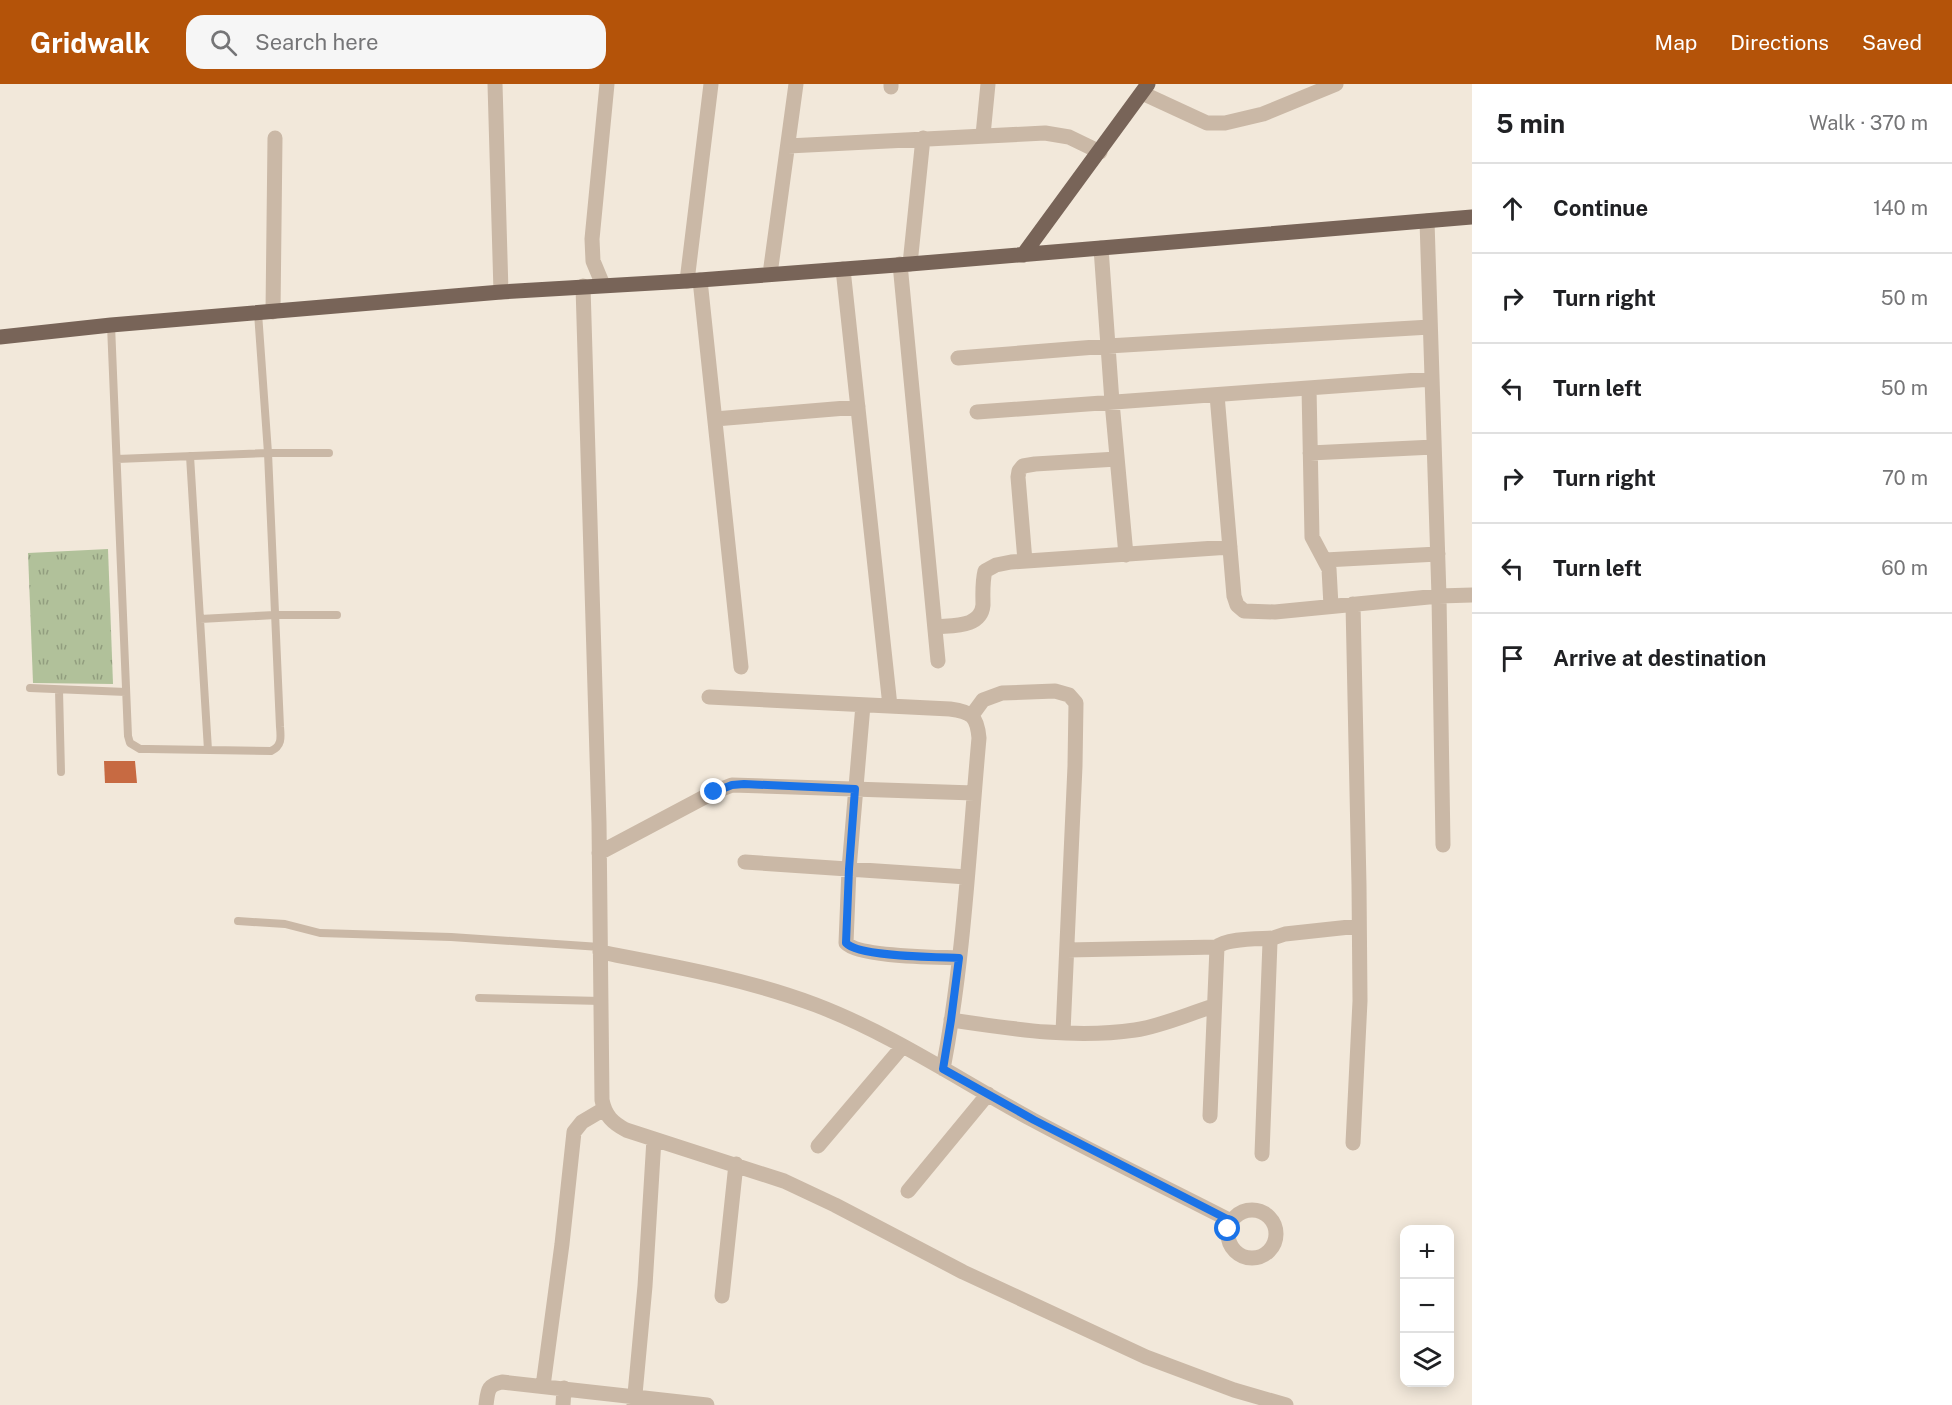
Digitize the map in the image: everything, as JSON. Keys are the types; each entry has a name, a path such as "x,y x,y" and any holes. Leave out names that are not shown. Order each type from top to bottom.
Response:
{"main road":[{"path":"1023,255 1145,88"},
{"path":"0,338 111,325 501,292 843,269 1472,217"}],"street":[{"path":"495,84 501,292"},
{"path":"603,285 593,261 592,246 607,84"},
{"path":"711,84 693,280 715,419 741,667"},
{"path":"770,274 796,84"},
{"path":"983,135 988,84"},
{"path":"1145,88 1207,123 1226,123 1263,114 1336,84"},
{"path":"788,146 1027,133 1059,134 1100,152"},
{"path":"266,313 275,138"},
{"path":"923,138 905,264 938,661"},
{"path":"1427,221 1438,554 1443,845"},
{"path":"1101,248 1126,555"},
{"path":"843,269 890,706"},
{"path":"583,286 604,1109 615,1124 626,1130 766,1174 805,1190 963,1272 1146,1357 1234,1390 1286,1405"},
{"path":"958,358 1108,346 1430,327"},
{"path":"977,412 1432,379"},
{"path":"1310,388 1312,537 1329,569 1331,606"},
{"path":"1217,395 1234,596 1237,605 1244,611 1275,612 1439,596 1472,595"},
{"path":"715,419 858,407"},
{"path":"1310,453 1434,447"},
{"path":"1025,561 1018,477 1023,466 1117,459"},
{"path":"935,627 975,621 983,609 985,572 996,565 1230,547"},
{"path":"1325,560 1438,554"},
{"path":"1353,604 1360,1001 1353,1143"},
{"path":"972,715 983,700 1002,693 1055,691 1069,695 1076,704 1076,766 1063,1032"},
{"path":"709,697 950,709 972,715 978,724 979,738 959,958 943,1069"},
{"path":"863,705 849,869 846,943 850,947 873,952 959,958"},
{"path":"599,853 714,792 732,785 974,793"},
{"path":"745,862 967,877"},
{"path":"1067,950 1217,947 1230,941 1274,938 1285,934 1359,926"},
{"path":"1262,1154 1269,947 1274,938"},
{"path":"1209,1116 1217,947"},
{"path":"600,950 769,989 855,1021 1034,1120 1231,1221"},
{"path":"951,1020 1025,1031 1134,1030 1214,1006"},
{"path":"818,1146 903,1046"},
{"path":"908,1191 988,1094"},
{"path":"543,1386 562,1244 570,1149 574,1132 582,1122 604,1109"},
{"path":"634,1400 645,1286 654,1139"},
{"path":"722,1296 736,1164"},
{"path":"486,1405 489,1389 493,1383 502,1382 564,1388 634,1400 707,1405"},
{"path":"563,1405 564,1388"}],"lane":[{"path":"111,325 130,743 148,749 271,751 280,743 267,453 266,313"},
{"path":"117,459 329,453"},
{"path":"189,456 208,750"},
{"path":"200,618 337,615"},
{"path":"30,688 126,692"},
{"path":"59,690 61,772"},
{"path":"238,921 285,924 320,933 440,937 600,950"},
{"path":"479,998 601,1001"}],"green space":[{"path":"108,549 113,684 33,683 28,553"}],"building":[{"path":"104,761 135,761 137,783 105,783"}],"route":[{"path":"714,792 723,787 744,784 855,789 846,943 858,950 873,952 959,958 943,1069 1034,1120 1231,1221 1228,1229"}]}
